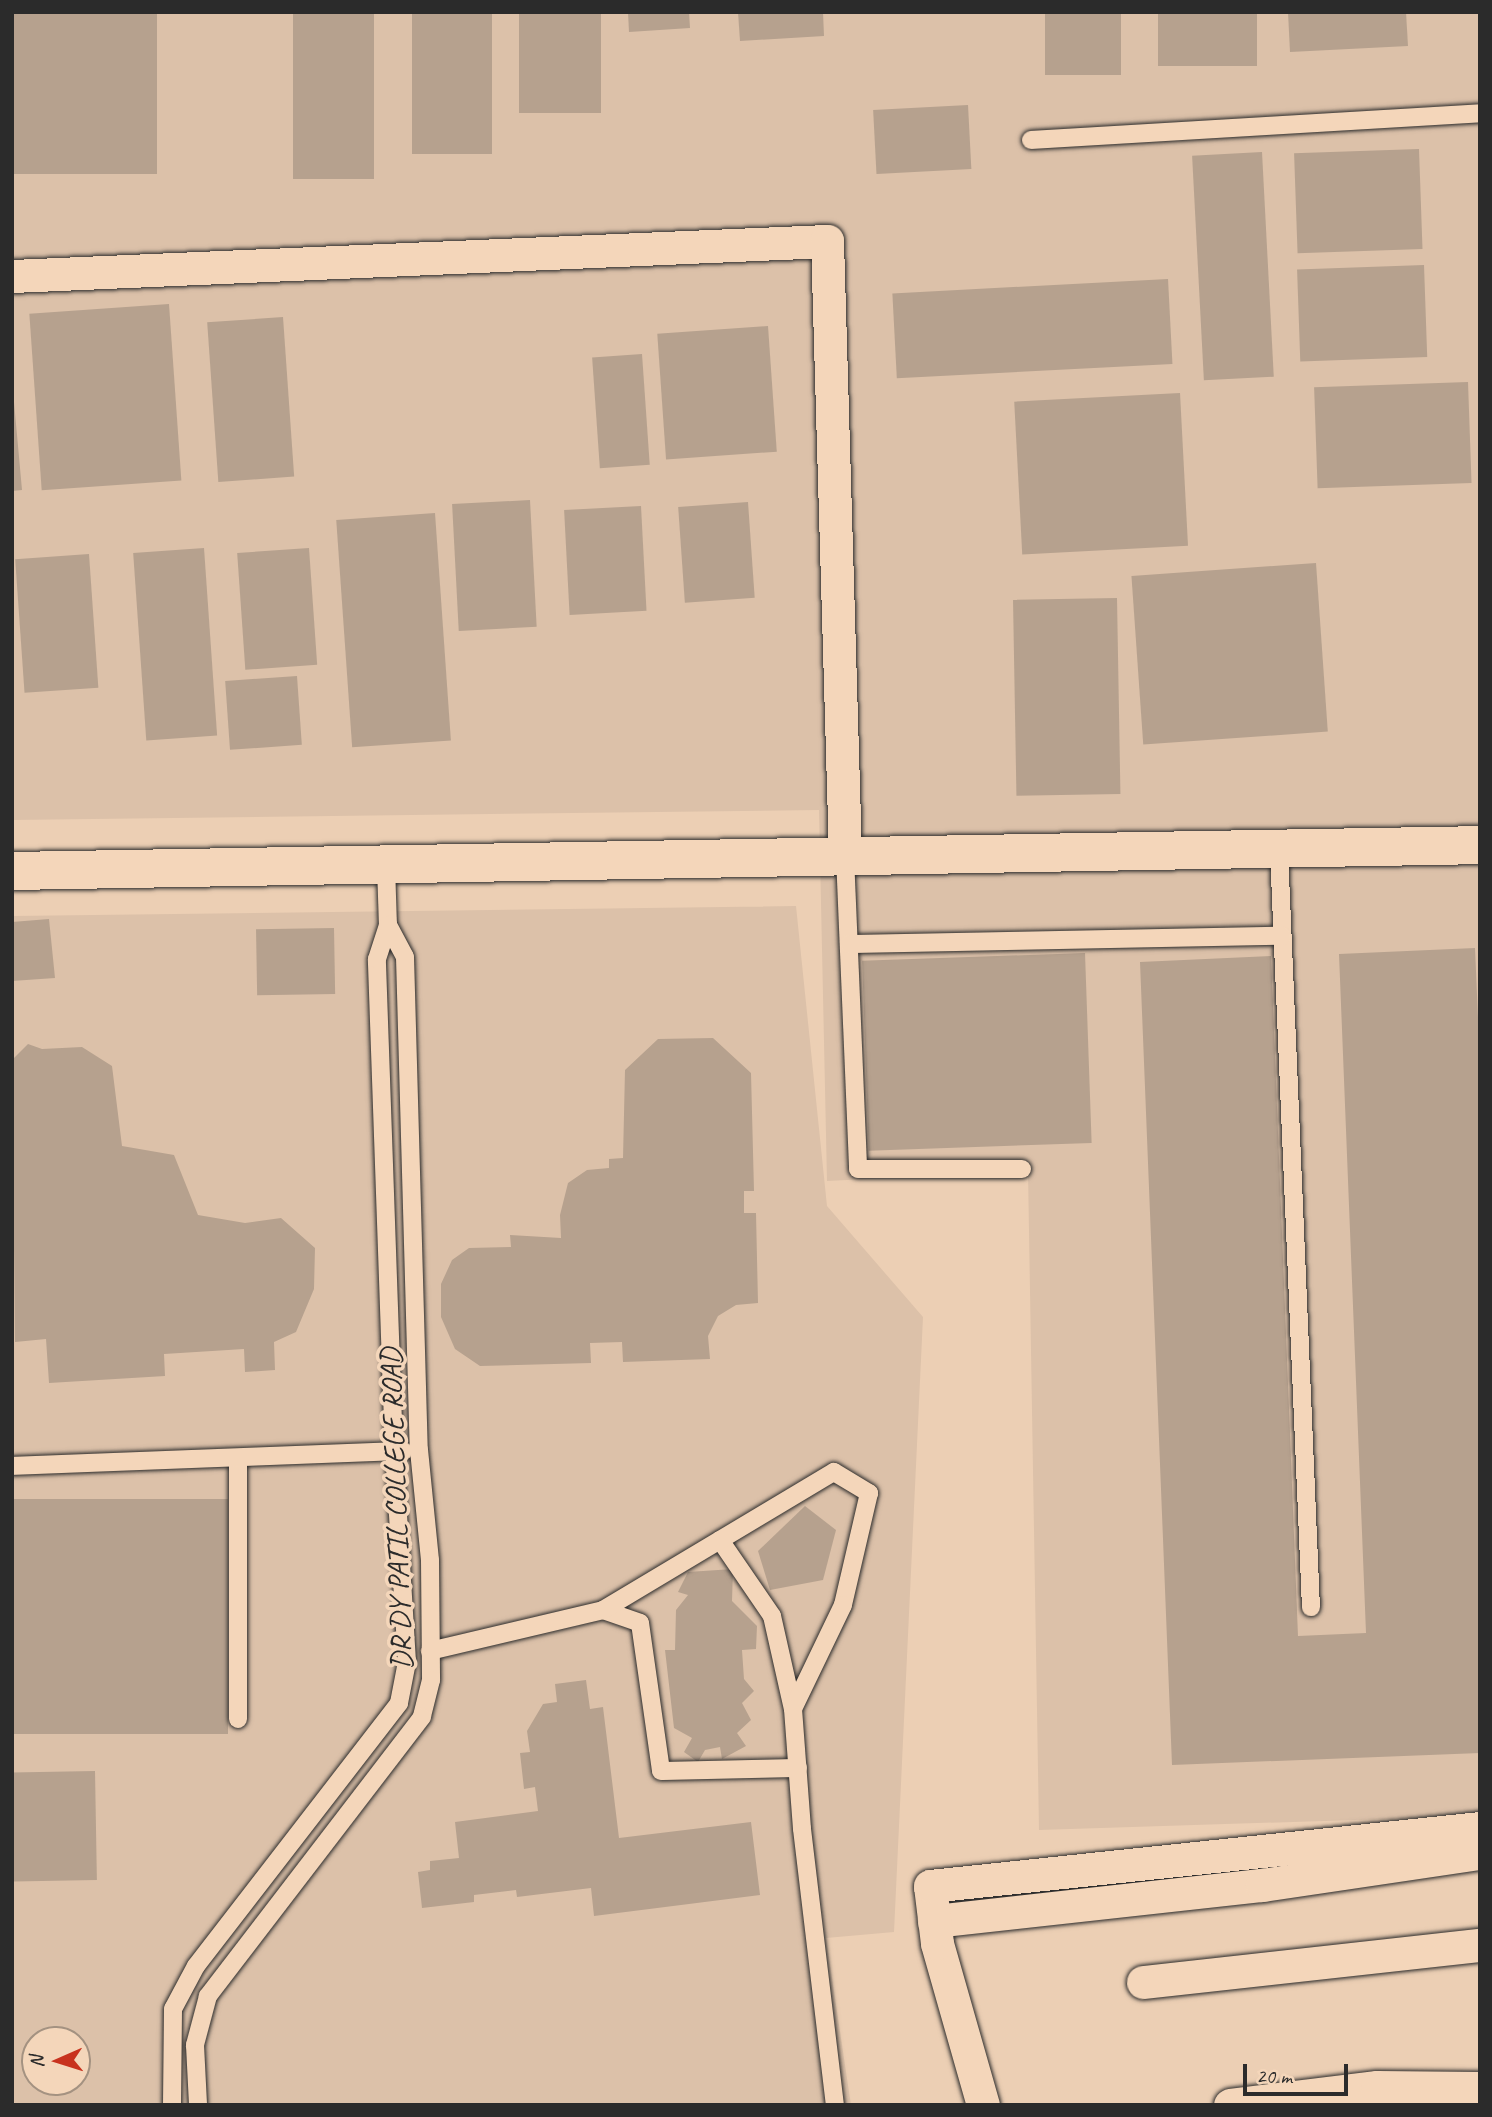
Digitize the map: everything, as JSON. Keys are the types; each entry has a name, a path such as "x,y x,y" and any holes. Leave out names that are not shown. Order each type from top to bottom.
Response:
{"street":[{"path":"12,276 827,241 845,856"},
{"path":"12,871 845,856 1279,852 1480,845"},
{"path":"983,2105 934,1921 930,1886 1480,1828"},
{"path":"934,1921 1262,1885 1480,1853"},
{"path":"1143,1982 1480,1945"},
{"path":"1230,2105 1377,2087 1480,2088"}],"lane":[{"path":"1031,140 1480,113"},
{"path":"1279,852 1311,1607"},
{"path":"845,856 858,1169 1021,1169"},
{"name":"DR DY PATIL COLLEGE ROAD","path":"172,2105 173,2009 196,1966 399,1703 407,1662 394,1451 377,959 388,925 386,866"},
{"name":"DR DY PATIL COLLEGE ROAD","path":"198,2105 195,2045 208,1996 422,1717 431,1679 430,1560 419,1450 405,957 388,925"},
{"path":"849,944 1282,936"},
{"path":"12,1466 238,1460 419,1450"},
{"path":"238,1460 238,1719"},
{"path":"430,1642 603,1610 834,1472 869,1493 843,1605 793,1709"},
{"path":"720,1540 772,1616 793,1709 797,1768 835,2105"},
{"path":"603,1610 640,1623 661,1771 797,1768"}],"shaded area":[{"path":"12,12 1480,12 1480,1816 1039,1830 1028,1171 827,1181 819,810 12,820"},
{"path":"796,906 827,1206 923,1317 894,1932 826,1938 851,2105 12,2105 12,916"}],"building":[{"path":"12,12 157,12 157,174 12,174"},
{"path":"293,12 374,12 374,179 293,179"},
{"path":"412,12 492,12 492,154 412,154"},
{"path":"519,12 601,12 601,113 519,113"},
{"path":"628,12 689,12 690,28 629,32"},
{"path":"738,12 823,12 824,36 740,41"},
{"path":"1045,12 1121,12 1121,75 1045,75"},
{"path":"1158,12 1257,12 1257,66 1158,66"},
{"path":"1288,12 1406,12 1408,46 1290,52"},
{"path":"968,105 971,169 876,174 873,110"},
{"path":"1419,149 1422,249 1298,253 1294,153"},
{"path":"1262,152 1274,377 1204,380 1192,156"},
{"path":"1424,265 1427,357 1300,361 1297,269"},
{"path":"1168,279 1172,364 897,378 892,293"},
{"path":"169,304 181,481 42,490 29,314"},
{"path":"283,317 294,477 218,482 207,322"},
{"path":"768,326 777,452 666,459 657,334"},
{"path":"642,354 650,465 600,468 592,357"},
{"path":"12,380 22,490 12,491"},
{"path":"1468,382 1472,483 1318,488 1314,387"},
{"path":"1180,393 1188,546 1022,554 1014,402"},
{"path":"530,500 537,627 459,631 452,504"},
{"path":"748,502 755,598 685,603 678,507"},
{"path":"641,506 646,611 570,615 564,510"},
{"path":"435,513 451,740 352,747 336,520"},
{"path":"204,548 217,736 146,740 133,553"},
{"path":"309,548 317,665 245,670 237,553"},
{"path":"89,554 98,688 25,693 15,559"},
{"path":"1316,563 1328,732 1143,744 1131,576"},
{"path":"1117,598 1120,794 1016,796 1013,600"},
{"path":"297,676 302,745 230,750 225,681"},
{"path":"49,919 55,978 12,981 12,922"},
{"path":"334,928 335,994 257,995 256,929"},
{"path":"1475,948 1480,1064 1480,1753 1172,1765 1140,962 1271,956 1298,1636 1366,1633 1339,954"},
{"path":"1085,953 1092,1143 869,1151 862,961"},
{"path":"713,1038 751,1073 754,1191 744,1191 744,1213 756,1213 758,1303 736,1305 718,1316 708,1336 710,1359 623,1362 622,1342 590,1343 591,1363 480,1366 455,1349 441,1317 441,1284 452,1260 469,1248 511,1247 510,1235 561,1238 560,1215 568,1183 587,1170 609,1168 609,1159 623,1158 625,1070 658,1039"},
{"path":"28,1044 42,1049 82,1047 112,1066 122,1146 174,1155 198,1215 245,1223 281,1218 315,1248 314,1289 296,1332 274,1342 275,1370 245,1372 244,1349 164,1354 165,1376 49,1383 46,1339 15,1342 12,1060"},
{"path":"12,1499 228,1499 228,1734 12,1734"},
{"path":"805,1506 836,1530 823,1580 770,1590 758,1551"},
{"path":"733,1569 732,1601 757,1626 756,1649 742,1650 744,1679 754,1691 742,1703 751,1720 737,1733 746,1746 722,1759 720,1747 705,1750 698,1762 684,1752 692,1738 674,1728 665,1650 675,1650 676,1610 688,1595 678,1592 688,1572"},
{"path":"586,1680 590,1709 603,1707 619,1838 751,1822 760,1895 594,1916 591,1888 517,1897 516,1890 474,1895 474,1902 422,1908 418,1872 430,1870 430,1861 459,1858 455,1822 538,1811 535,1787 524,1789 520,1753 530,1752 527,1731 543,1704 557,1702 555,1684"},
{"path":"95,1771 97,1880 14,1881 12,1772"}]}
